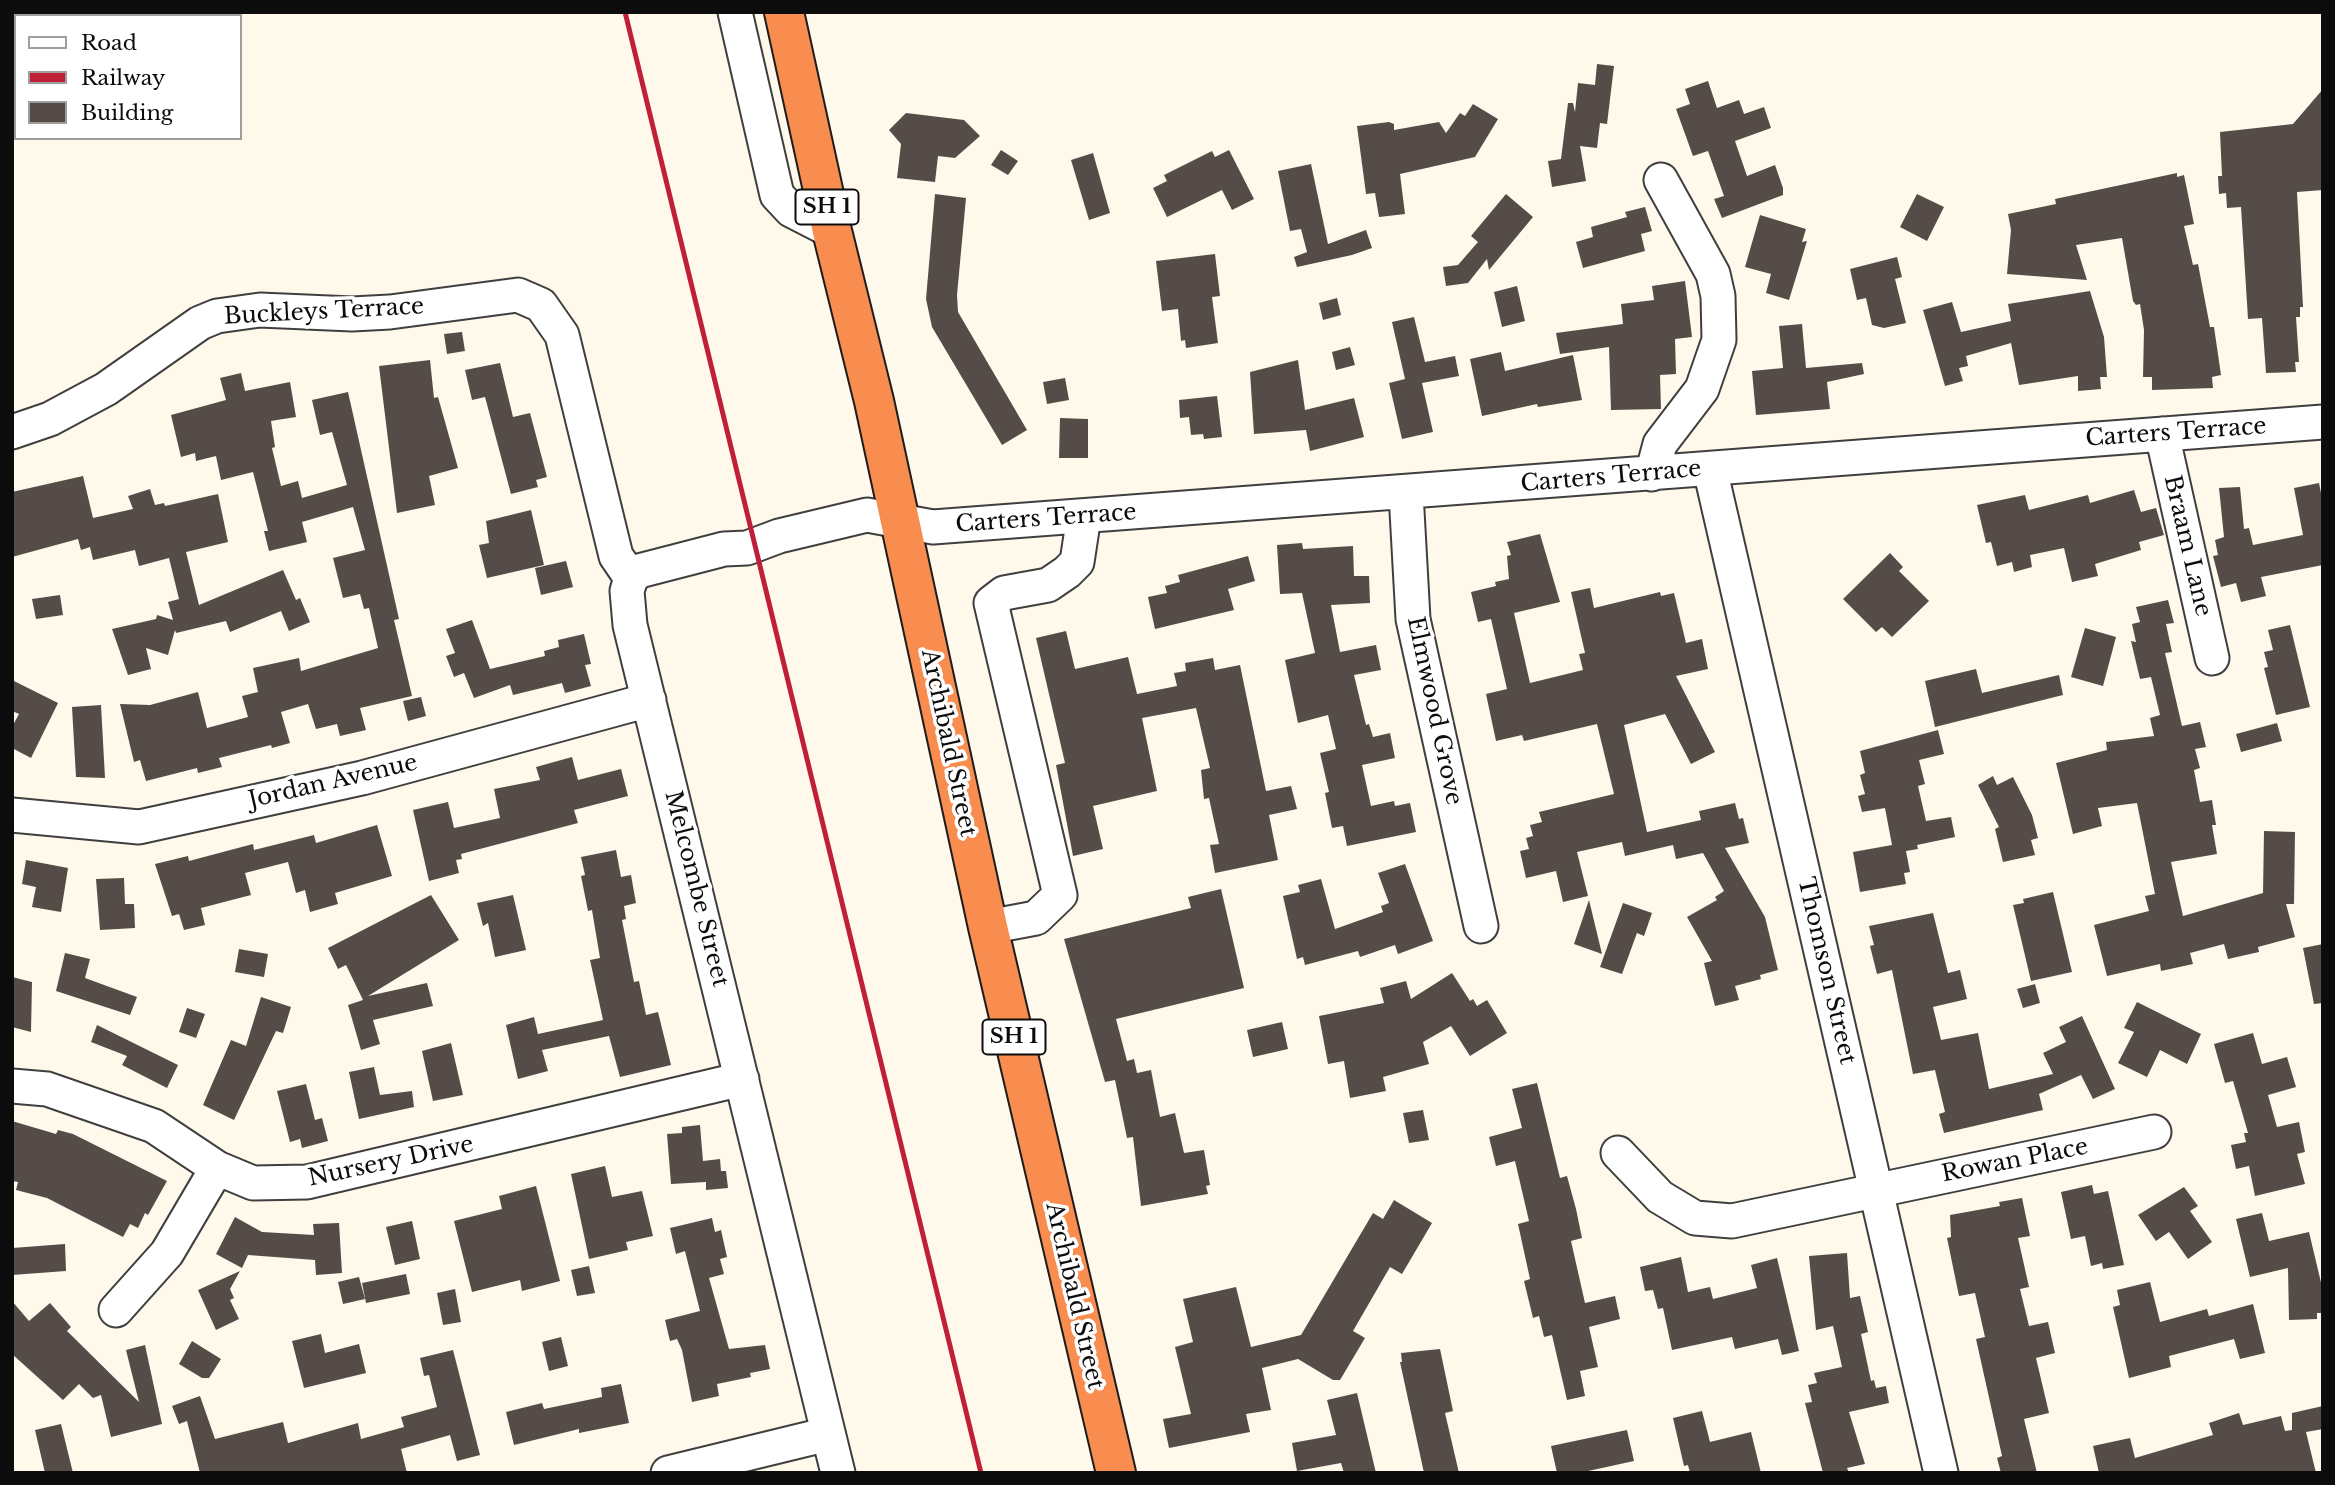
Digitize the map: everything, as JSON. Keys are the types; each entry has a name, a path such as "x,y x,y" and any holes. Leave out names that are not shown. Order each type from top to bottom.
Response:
{"highway":[{"name":"Archibald Street","path":"784,12 900,521 988,927 1116,1473"}],"street":[{"path":"735,12 777,195 791,210 832,231"},
{"path":"1652,474 1660,444 1702,389 1719,340 1718,296 1713,274 1661,180"},
{"name":"Buckleys Terrace","path":"12,432 50,419 106,389 200,323 218,316 260,310 352,314 390,312 518,295 541,305 562,335 616,556 631,578"},
{"name":"Carters Terrace","path":"900,521 933,527 2323,422"},
{"name":"Braam Lane","path":"2162,433 2213,658"},
{"name":"Thomson Street","path":"1710,469 1941,1473"},
{"name":"Elmwood Grove","path":"1406,493 1413,619 1481,926"},
{"path":"631,578 644,569 724,550 747,548 779,536 867,515 900,521"},
{"path":"988,927 1036,918 1060,895 991,603 1004,593 1048,585 1067,572 1077,562 1084,516"},
{"name":"Melcombe Street","path":"631,578 625,599 838,1473"},
{"name":"Jordan Avenue","path":"12,815 139,827 362,778 649,700"},
{"name":"Nursery Drive","path":"12,1086 47,1089 154,1126 217,1168 253,1183 307,1182 742,1079"},
{"name":"Rowan Place","path":"1618,1153 1660,1197 1695,1217 1732,1222 1876,1189 2154,1132"},
{"path":"116,1310 167,1253 217,1168"},
{"path":"668,1473 828,1434"}],"building":[{"path":"1597,64 1614,66 1607,124 1600,123 1597,148 1580,146 1586,181 1552,187 1548,161 1561,159 1568,103 1573,103 1575,112 1578,83 1595,85"},
{"path":"1708,81 1717,108 1739,100 1744,114 1764,107 1771,128 1735,141 1747,176 1775,165 1783,188 1783,195 1722,218 1714,199 1724,196 1708,151 1693,156 1676,109 1690,104 1685,89"},
{"path":"2323,89 2323,190 2297,192 2303,307 2300,307 2300,317 2296,317 2299,362 2295,362 2296,372 2266,373 2262,318 2248,319 2241,207 2227,208 2226,193 2219,194 2218,176 2222,176 2220,132 2293,124"},
{"path":"1473,104 1498,119 1475,157 1400,174 1405,214 1379,217 1375,193 1366,194 1357,126 1389,122 1394,124 1394,130 1439,122 1446,133 1460,113 1465,116"},
{"path":"906,113 964,120 980,136 955,158 938,156 935,182 897,178 901,144 889,130"},
{"path":"1001,150 1018,161 1008,175 991,165"},
{"path":"1229,150 1254,199 1232,210 1222,190 1167,217 1153,188 1167,181 1164,175 1212,151 1215,157"},
{"path":"1093,153 1110,213 1089,220 1071,160"},
{"path":"1311,164 1328,244 1366,230 1372,248 1297,267 1294,257 1307,252 1301,229 1290,231 1278,171"},
{"path":"2177,173 2177,177 2184,175 2194,224 2184,226 2193,265 2198,264 2210,327 2214,327 2221,375 2212,377 2213,388 2152,390 2152,377 2143,377 2144,330 2140,304 2136,305 2133,301 2122,238 2076,245 2087,280 2007,274 2011,230 2008,214 2056,204 2055,199"},
{"path":"935,194 966,198 957,295 958,312 1027,430 1002,445 932,327 926,299"},
{"path":"1506,194 1533,217 1489,270 1487,259 1468,283 1446,286 1443,267 1458,265 1478,242 1471,236"},
{"path":"1917,194 1944,207 1927,241 1900,227"},
{"path":"1645,207 1652,231 1641,234 1645,251 1583,268 1576,242 1593,237 1591,227 1627,217 1625,212"},
{"path":"1760,215 1806,229 1802,242 1807,241 1789,300 1766,293 1771,274 1745,267"},
{"path":"1215,254 1220,296 1212,297 1218,343 1186,348 1185,340 1181,341 1178,309 1162,311 1156,261"},
{"path":"1897,257 1902,277 1895,279 1906,323 1884,328 1872,325 1866,298 1857,300 1850,269"},
{"path":"1685,281 1692,337 1675,339 1676,374 1660,375 1661,409 1611,410 1609,347 1560,354 1556,333 1623,324 1621,304 1654,300 1652,286"},
{"path":"1517,286 1525,321 1502,327 1494,292"},
{"path":"2090,291 2104,337 2107,377 2100,377 2101,389 2078,391 2078,376 2019,385 2011,343 1966,356 1968,366 1959,368 1963,381 1945,386 1923,310 1952,302 1961,332 2011,321 2008,304"},
{"path":"1337,298 1341,315 1323,320 1319,303"},
{"path":"1414,317 1425,362 1455,356 1459,376 1422,383 1433,432 1402,439 1389,383 1405,379 1392,322"},
{"path":"1802,324 1806,368 1862,363 1864,374 1827,382 1830,409 1756,415 1752,371 1783,368 1779,326"},
{"path":"462,332 465,351 447,354 444,334"},
{"path":"1350,347 1355,365 1336,370 1332,352"},
{"path":"1501,352 1505,371 1573,355 1582,400 1538,407 1537,404 1482,416 1470,359"},
{"path":"430,360 434,398 438,397 458,468 429,476 435,505 397,513 379,366"},
{"path":"1298,360 1305,410 1354,398 1364,437 1310,451 1306,430 1254,434 1250,372"},
{"path":"500,363 513,417 530,413 547,477 536,480 538,487 511,494 485,397 472,400 465,370"},
{"path":"241,373 245,391 290,382 296,417 271,421 275,447 272,448 281,486 298,481 302,498 347,485 332,432 320,435 312,400 348,392 399,619 394,620 412,696 360,708 366,730 340,736 337,724 316,729 308,704 281,712 290,743 219,758 222,767 198,773 197,768 146,781 140,760 134,762 120,704 150,705 198,692 207,728 248,717 242,696 258,692 253,668 299,658 301,671 378,648 369,608 364,609 360,594 343,598 333,558 365,550 353,507 302,522 307,542 269,551 264,531 268,531 253,472 221,480 216,456 196,461 195,453 181,457 171,415 226,400 220,378"},
{"path":"1065,378 1069,400 1047,404 1043,382"},
{"path":"1217,396 1222,437 1204,439 1203,434 1191,435 1189,417 1180,418 1179,400"},
{"path":"1060,418 1088,419 1088,458 1059,458"},
{"path":"83,476 93,518 133,509 128,496 150,489 155,505 164,503 165,506 218,494 228,542 186,552 199,605 283,570 296,600 300,598 310,622 289,631 281,611 230,632 226,621 176,633 175,630 168,655 146,648 151,669 128,675 112,629 156,619 157,615 173,620 168,602 179,599 169,558 139,566 135,550 93,560 90,547 81,550 78,539 12,557 12,492"},
{"path":"2319,483 2323,503 2323,565 2261,577 2266,596 2241,602 2236,583 2221,587 2213,556 2218,555 2215,540 2224,537 2219,488 2240,487 2244,529 2249,528 2253,545 2303,535 2294,488"},
{"path":"2134,490 2141,512 2156,508 2164,535 2139,542 2141,550 2095,564 2098,576 2072,582 2064,548 2030,555 2032,567 2014,572 2012,562 1997,566 1991,542 1986,543 1977,505 2025,495 2029,510 2088,495 2090,503"},
{"path":"531,510 544,565 487,578 479,545 489,543 486,521"},
{"path":"1540,534 1560,602 1514,613 1530,683 1583,670 1579,654 1585,653 1571,592 1590,588 1594,608 1660,592 1661,596 1674,593 1686,643 1702,639 1708,669 1676,676 1715,752 1691,764 1665,714 1624,725 1647,832 1701,820 1699,811 1735,803 1739,819 1743,818 1749,843 1725,848 1765,917 1778,970 1760,975 1761,979 1735,986 1739,1000 1715,1006 1704,963 1712,961 1687,917 1717,900 1715,897 1724,891 1703,853 1676,859 1673,845 1625,856 1622,842 1577,852 1588,896 1563,902 1556,871 1526,878 1520,851 1529,849 1526,838 1533,836 1530,825 1542,822 1539,812 1614,794 1597,724 1524,741 1522,735 1496,741 1486,694 1507,689 1491,619 1478,622 1471,592 1496,586 1495,582 1509,579 1507,556 1511,555 1507,542"},
{"path":"1302,543 1303,549 1353,546 1354,576 1369,576 1370,603 1331,605 1340,652 1376,645 1381,670 1354,675 1366,725 1369,724 1373,737 1390,733 1395,758 1362,765 1371,806 1394,801 1395,806 1410,803 1416,832 1347,846 1343,826 1332,828 1325,793 1329,792 1320,753 1336,749 1328,715 1298,723 1285,660 1315,653 1302,593 1280,594 1277,545"},
{"path":"1890,553 1903,567 1899,571 1929,601 1892,637 1882,627 1876,632 1843,599"},
{"path":"1248,556 1255,581 1228,589 1234,610 1155,629 1148,597 1167,593 1165,586 1180,582 1178,575"},
{"path":"566,561 573,587 541,595 535,568"},
{"path":"60,595 63,615 36,619 32,599"},
{"path":"2168,600 2174,623 2166,624 2172,652 2165,653 2182,726 2200,722 2206,747 2195,749 2200,768 2194,770 2200,802 2212,800 2216,825 2212,825 2217,854 2171,862 2183,916 2263,893 2264,831 2295,832 2294,904 2286,904 2295,937 2258,947 2259,952 2228,959 2224,944 2190,953 2193,964 2161,971 2160,964 2107,976 2094,925 2149,911 2145,896 2155,894 2137,803 2098,808 2102,826 2073,834 2056,763 2107,750 2106,742 2154,736 2150,718 2160,715 2151,677 2140,679 2131,641 2136,642 2132,624 2140,622 2136,607"},
{"path":"472,620 490,669 545,656 544,651 559,647 558,640 584,634 591,664 585,665 591,686 565,693 562,683 513,695 510,685 474,698 464,673 454,677 446,656 455,653 446,629"},
{"path":"2290,625 2310,707 2276,715 2264,668 2268,667 2264,652 2273,650 2268,630"},
{"path":"2085,628 2116,637 2103,686 2071,677"},
{"path":"1066,631 1075,669 1128,657 1137,694 1177,686 1174,673 1186,671 1185,663 1213,658 1215,670 1240,665 1266,791 1291,786 1297,809 1269,815 1278,860 1215,873 1210,845 1219,844 1209,798 1204,799 1201,770 1210,768 1196,708 1142,718 1157,791 1093,806 1103,849 1073,856 1056,765 1065,763 1036,638"},
{"path":"1976,669 1982,693 2059,675 2063,695 1935,727 1925,681"},
{"path":"12,680 58,703 31,758 12,748 12,727 19,714 12,711"},
{"path":"421,697 426,716 408,721 403,701"},
{"path":"101,705 105,778 76,777 72,707"},
{"path":"2277,723 2282,741 2241,752 2236,734"},
{"path":"1938,730 1944,754 1919,760 1925,784 1918,786 1926,821 1951,817 1955,837 1917,845 1918,849 1906,851 1910,872 1904,873 1906,884 1860,892 1853,852 1892,845 1885,808 1862,812 1858,796 1865,794 1860,775 1865,773 1860,751"},
{"path":"572,757 578,780 621,769 628,796 574,810 578,823 461,854 462,859 456,860 459,873 429,881 413,810 448,802 454,828 500,818 494,789 540,780 536,767"},
{"path":"1993,776 1997,785 2013,777 2032,815 2038,838 2031,840 2035,855 2003,862 1995,829 1999,827 1978,785"},
{"path":"377,825 392,876 335,893 338,904 310,912 305,890 296,893 288,862 245,873 251,895 201,908 205,925 184,930 179,914 172,916 155,864 188,856 189,861 253,844 254,850 314,835 316,843"},
{"path":"616,850 621,877 631,875 636,903 624,906 626,919 622,920 634,982 639,981 646,1015 658,1012 671,1065 620,1077 609,1036 542,1050 548,1071 518,1079 506,1025 534,1017 538,1034 603,1020 590,960 600,958 592,910 588,911 581,876 585,875 581,857"},
{"path":"26,860 68,868 61,912 32,907 36,887 22,884"},
{"path":"1405,864 1433,941 1398,954 1395,945 1360,957 1358,951 1305,965 1303,957 1297,959 1283,896 1300,892 1298,885 1321,879 1335,929 1383,912 1381,906 1389,903 1378,873"},
{"path":"124,878 125,904 134,904 135,928 100,930 96,879"},
{"path":"1221,889 1244,988 1116,1019 1127,1061 1134,1059 1137,1073 1151,1070 1160,1117 1175,1113 1184,1153 1204,1150 1210,1185 1206,1186 1208,1194 1141,1206 1133,1137 1127,1138 1115,1080 1105,1082 1064,939 1191,908 1188,897"},
{"path":"2053,892 2072,972 2031,981 2013,905 2024,903 2023,899"},
{"path":"431,895 459,940 368,996 427,983 433,1006 373,1020 380,1044 361,1050 348,1005 363,1000 346,965 338,969 328,948"},
{"path":"513,895 526,950 495,957 488,923 483,926 477,903"},
{"path":"1589,900 1602,954 1574,944"},
{"path":"1623,903 1652,913 1644,936 1637,933 1622,974 1600,967"},
{"path":"1933,913 1948,973 1960,970 1967,999 1933,1007 1941,1040 1978,1033 1989,1089 2053,1074 2043,1053 2066,1042 2059,1027 2082,1016 2115,1089 2093,1099 2081,1075 2039,1094 2043,1110 1944,1133 1939,1114 1945,1112 1935,1070 1913,1074 1892,970 1877,974 1870,946 1874,945 1869,926"},
{"path":"2323,944 2323,1003 2314,1004 2303,948"},
{"path":"239,949 268,954 264,977 235,972"},
{"path":"65,953 90,959 85,978 137,997 130,1015 56,991"},
{"path":"1452,973 1470,1001 1473,999 1477,1006 1487,1000 1507,1033 1470,1056 1451,1026 1423,1042 1429,1064 1383,1077 1386,1091 1350,1098 1344,1061 1328,1064 1319,1016 1384,1003 1380,988 1406,981 1411,999"},
{"path":"12,977 32,982 31,1032 12,1027"},
{"path":"2035,984 2040,1003 2023,1008 2017,989"},
{"path":"261,997 291,1007 283,1033 276,1031 234,1120 203,1105 231,1040 246,1046"},
{"path":"2137,1002 2201,1034 2187,1064 2160,1050 2147,1077 2118,1063 2134,1032 2124,1028"},
{"path":"187,1008 205,1014 196,1038 179,1032"},
{"path":"1282,1022 1288,1049 1253,1057 1247,1030"},
{"path":"97,1025 178,1065 167,1088 122,1065 127,1056 91,1042"},
{"path":"2253,1033 2262,1064 2287,1057 2296,1087 2268,1095 2277,1127 2299,1122 2305,1152 2297,1154 2305,1184 2255,1196 2249,1166 2236,1169 2231,1145 2246,1142 2244,1133 2248,1133 2233,1081 2225,1083 2214,1044"},
{"path":"451,1043 463,1095 433,1101 422,1051"},
{"path":"374,1067 380,1095 412,1091 414,1107 359,1119 349,1072"},
{"path":"1537,1083 1560,1178 1567,1176 1576,1209 1582,1238 1571,1241 1585,1303 1615,1296 1620,1319 1589,1327 1598,1367 1580,1371 1585,1396 1567,1400 1552,1335 1544,1337 1539,1316 1533,1318 1524,1281 1530,1279 1518,1224 1529,1221 1515,1161 1496,1166 1489,1137 1522,1128 1512,1089"},
{"path":"306,1084 315,1120 322,1118 328,1141 302,1148 300,1139 290,1142 277,1091"},
{"path":"1423,1110 1429,1140 1409,1143 1403,1113"},
{"path":"12,1121 56,1134 58,1130 73,1134 167,1181 138,1228 130,1224 123,1237 47,1198 16,1190 18,1182 12,1181"},
{"path":"700,1125 703,1161 720,1159 721,1171 726,1171 728,1188 706,1190 706,1182 671,1184 667,1134 682,1133 682,1127"},
{"path":"605,1166 612,1197 642,1191 653,1236 626,1242 628,1250 589,1259 571,1174"},
{"path":"2092,1185 2094,1194 2108,1191 2124,1265 2103,1269 2102,1263 2091,1266 2085,1236 2071,1239 2061,1192"},
{"path":"536,1186 560,1281 522,1291 520,1280 472,1292 454,1221 502,1209 499,1196"},
{"path":"2184,1187 2198,1206 2190,1211 2212,1242 2188,1259 2169,1232 2156,1241 2138,1215"},
{"path":"2022,1198 2030,1236 2018,1238 2029,1287 2020,1289 2029,1326 2048,1322 2055,1353 2036,1358 2049,1413 2024,1419 2037,1473 2001,1473 1997,1458 2002,1456 1976,1339 1985,1337 1975,1293 1959,1296 1947,1238 1951,1237 1950,1215 2000,1206 1999,1202"},
{"path":"1394,1200 1432,1223 1402,1274 1390,1267 1353,1331 1365,1338 1340,1380 1333,1380 1298,1359 1262,1368 1271,1410 1246,1414 1250,1432 1169,1448 1163,1419 1191,1414 1175,1347 1193,1342 1183,1299 1236,1287 1251,1347 1301,1335 1373,1213 1383,1219"},
{"path":"2262,1213 2269,1241 2309,1232 2323,1291 2323,1313 2317,1313 2317,1319 2289,1320 2288,1268 2250,1277 2236,1219"},
{"path":"235,1217 262,1232 314,1235 313,1224 339,1223 342,1273 316,1275 315,1260 248,1255 242,1268 216,1254"},
{"path":"712,1218 715,1232 721,1230 727,1257 720,1259 724,1274 709,1278 729,1349 765,1345 770,1369 750,1373 751,1377 717,1384 719,1396 692,1402 682,1350 677,1339 670,1341 665,1320 700,1311 685,1251 676,1254 670,1228"},
{"path":"412,1221 420,1259 395,1265 386,1227"},
{"path":"65,1244 66,1271 12,1275 12,1248"},
{"path":"1847,1253 1850,1298 1860,1296 1868,1332 1861,1334 1871,1381 1874,1380 1876,1388 1886,1386 1889,1403 1849,1412 1865,1464 1847,1468 1849,1473 1823,1473 1805,1403 1812,1402 1808,1385 1817,1383 1814,1373 1842,1367 1833,1326 1816,1330 1809,1256"},
{"path":"1681,1257 1688,1292 1710,1287 1713,1299 1757,1288 1751,1265 1777,1258 1799,1351 1782,1355 1778,1339 1735,1349 1732,1337 1672,1350 1663,1308 1658,1309 1653,1290 1645,1291 1640,1267"},
{"path":"589,1266 595,1293 577,1296 571,1270"},
{"path":"240,1271 230,1289 234,1298 230,1300 239,1319 216,1330 198,1290"},
{"path":"406,1274 410,1294 366,1303 362,1283"},
{"path":"359,1277 365,1299 343,1304 338,1282"},
{"path":"2150,1282 2160,1322 2207,1309 2209,1316 2253,1304 2265,1353 2240,1359 2234,1339 2169,1356 2171,1367 2129,1378 2113,1307 2120,1305 2117,1290"},
{"path":"455,1289 461,1322 443,1325 437,1293"},
{"path":"12,1301 29,1321 50,1303 71,1327 67,1331 139,1402 126,1350 145,1345 162,1424 111,1437 101,1395 93,1398 79,1384 63,1400 12,1354"},
{"path":"321,1334 325,1353 359,1344 366,1373 304,1388 292,1341"},
{"path":"561,1337 568,1366 549,1371 542,1342"},
{"path":"192,1341 221,1359 209,1378 202,1378 179,1364"},
{"path":"1440,1349 1453,1411 1445,1413 1459,1473 1424,1473 1400,1362 1401,1353"},
{"path":"453,1350 480,1455 457,1461 450,1435 401,1449 407,1473 200,1473 187,1421 179,1424 172,1406 200,1396 215,1439 283,1422 288,1443 358,1423 361,1439 404,1427 401,1417 437,1407 429,1375 424,1376 420,1358"},
{"path":"621,1384 629,1423 579,1433 579,1429 514,1445 506,1412 542,1403 544,1409 602,1397 601,1388"},
{"path":"1357,1393 1376,1473 1344,1473 1341,1463 1297,1471 1292,1443 1336,1435 1327,1400"},
{"path":"2323,1406 2323,1429 2306,1432 2316,1473 2099,1473 2093,1446 2130,1438 2135,1458 2213,1435 2209,1423 2239,1413 2243,1425 2281,1416 2285,1431 2292,1430 2292,1413"},
{"path":"1702,1411 1710,1442 1751,1432 1761,1473 1690,1473 1688,1465 1684,1466 1673,1418"},
{"path":"61,1424 73,1473 45,1473 35,1430"},
{"path":"1627,1430 1634,1461 1579,1473 1557,1473 1551,1446"}],"railway":[{"path":"625,12 981,1473"}]}
